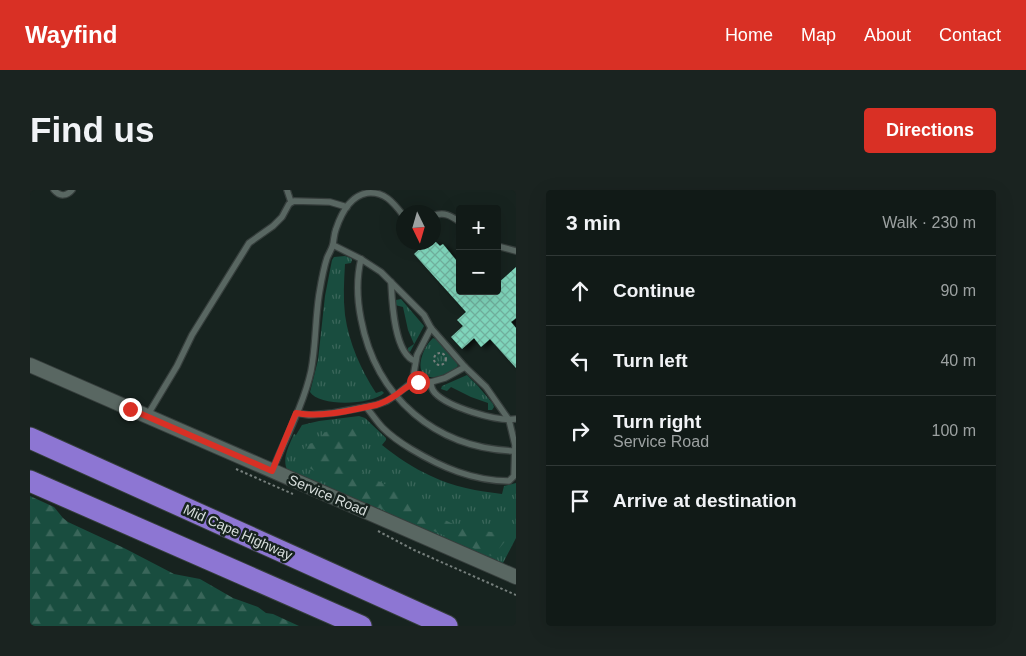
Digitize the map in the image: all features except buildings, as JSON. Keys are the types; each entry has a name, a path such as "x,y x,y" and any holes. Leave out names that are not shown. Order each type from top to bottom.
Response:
{"highway":[{"name":"Mid Cape Highway","path":"30,438 447,626"},
{"path":"30,481 360,626"}],"street":[{"name":"Service Road","path":"30,365 516,577"}],"lane":[{"path":"54,190 57,194 62,195 68,194 72,190"},
{"path":"147,416 177,366 192,336 249,243 282,217 291,202 287,190"},
{"path":"272,471 311,373 315,348 316,318 326,261 333,246 335,230 344,210 361,194 373,192 383,194 396,205"},
{"path":"291,202 330,202 347,207"},
{"path":"441,213 456,219"},
{"path":"333,246 377,268 424,314 431,328 465,367 486,387 513,420 516,451 514,476 509,481 496,481 458,472 433,462 383,429 366,407"},
{"path":"501,247 516,252"},
{"path":"361,259 357,273 357,289 365,338 375,364 396,396 409,411 444,434 486,448 516,451"},
{"path":"391,282 394,322 408,358 415,361"},
{"path":"296,413 308,415 333,413 382,403 396,396 411,383 417,355 431,328"},
{"path":"411,383 431,382 446,378 465,367"},
{"path":"431,382 432,389 436,394 459,407 481,415 513,420"}],"path":[{"path":"439,354 443,354 446,359 445,363 440,365 436,364 434,358 439,354"},
{"path":"232,467 295,494"},
{"path":"376,530 414,550 516,595"}],"green space":[{"path":"345,256 352,260 351,263 345,264 344,283 345,315 349,336 356,356 376,393 382,391 384,393 369,400 346,403 324,400 315,397 310,392 318,360 325,296 332,260 334,257"},
{"path":"401,299 424,326 410,352 408,348 414,344 408,330 403,307 395,305 396,300"},
{"path":"433,338 456,361 458,366 451,372 434,377 427,376 422,372 421,367 421,359"},
{"path":"467,375 493,404 492,410 488,410 488,403 451,387 447,391 441,389 442,386"},
{"path":"359,416 365,418 386,438 382,445 412,466 439,480 466,488 502,494 504,486 516,483 516,538 502,565 288,472 285,462 286,453 294,434 296,435 302,425"},
{"path":"352,426 357,429 360,435 363,474 391,487 423,509 451,523 471,529 510,532 494,555 491,556 360,500 347,489 311,469 303,460 302,457 308,444 317,442 324,433 330,430"},
{"path":"30,496 54,507 68,522 174,574 200,579 233,598 299,626 30,626"}],"route":[{"path":"130,409 272,471 296,413 308,415 333,413 376,405 396,396 411,383 418,382"}]}
